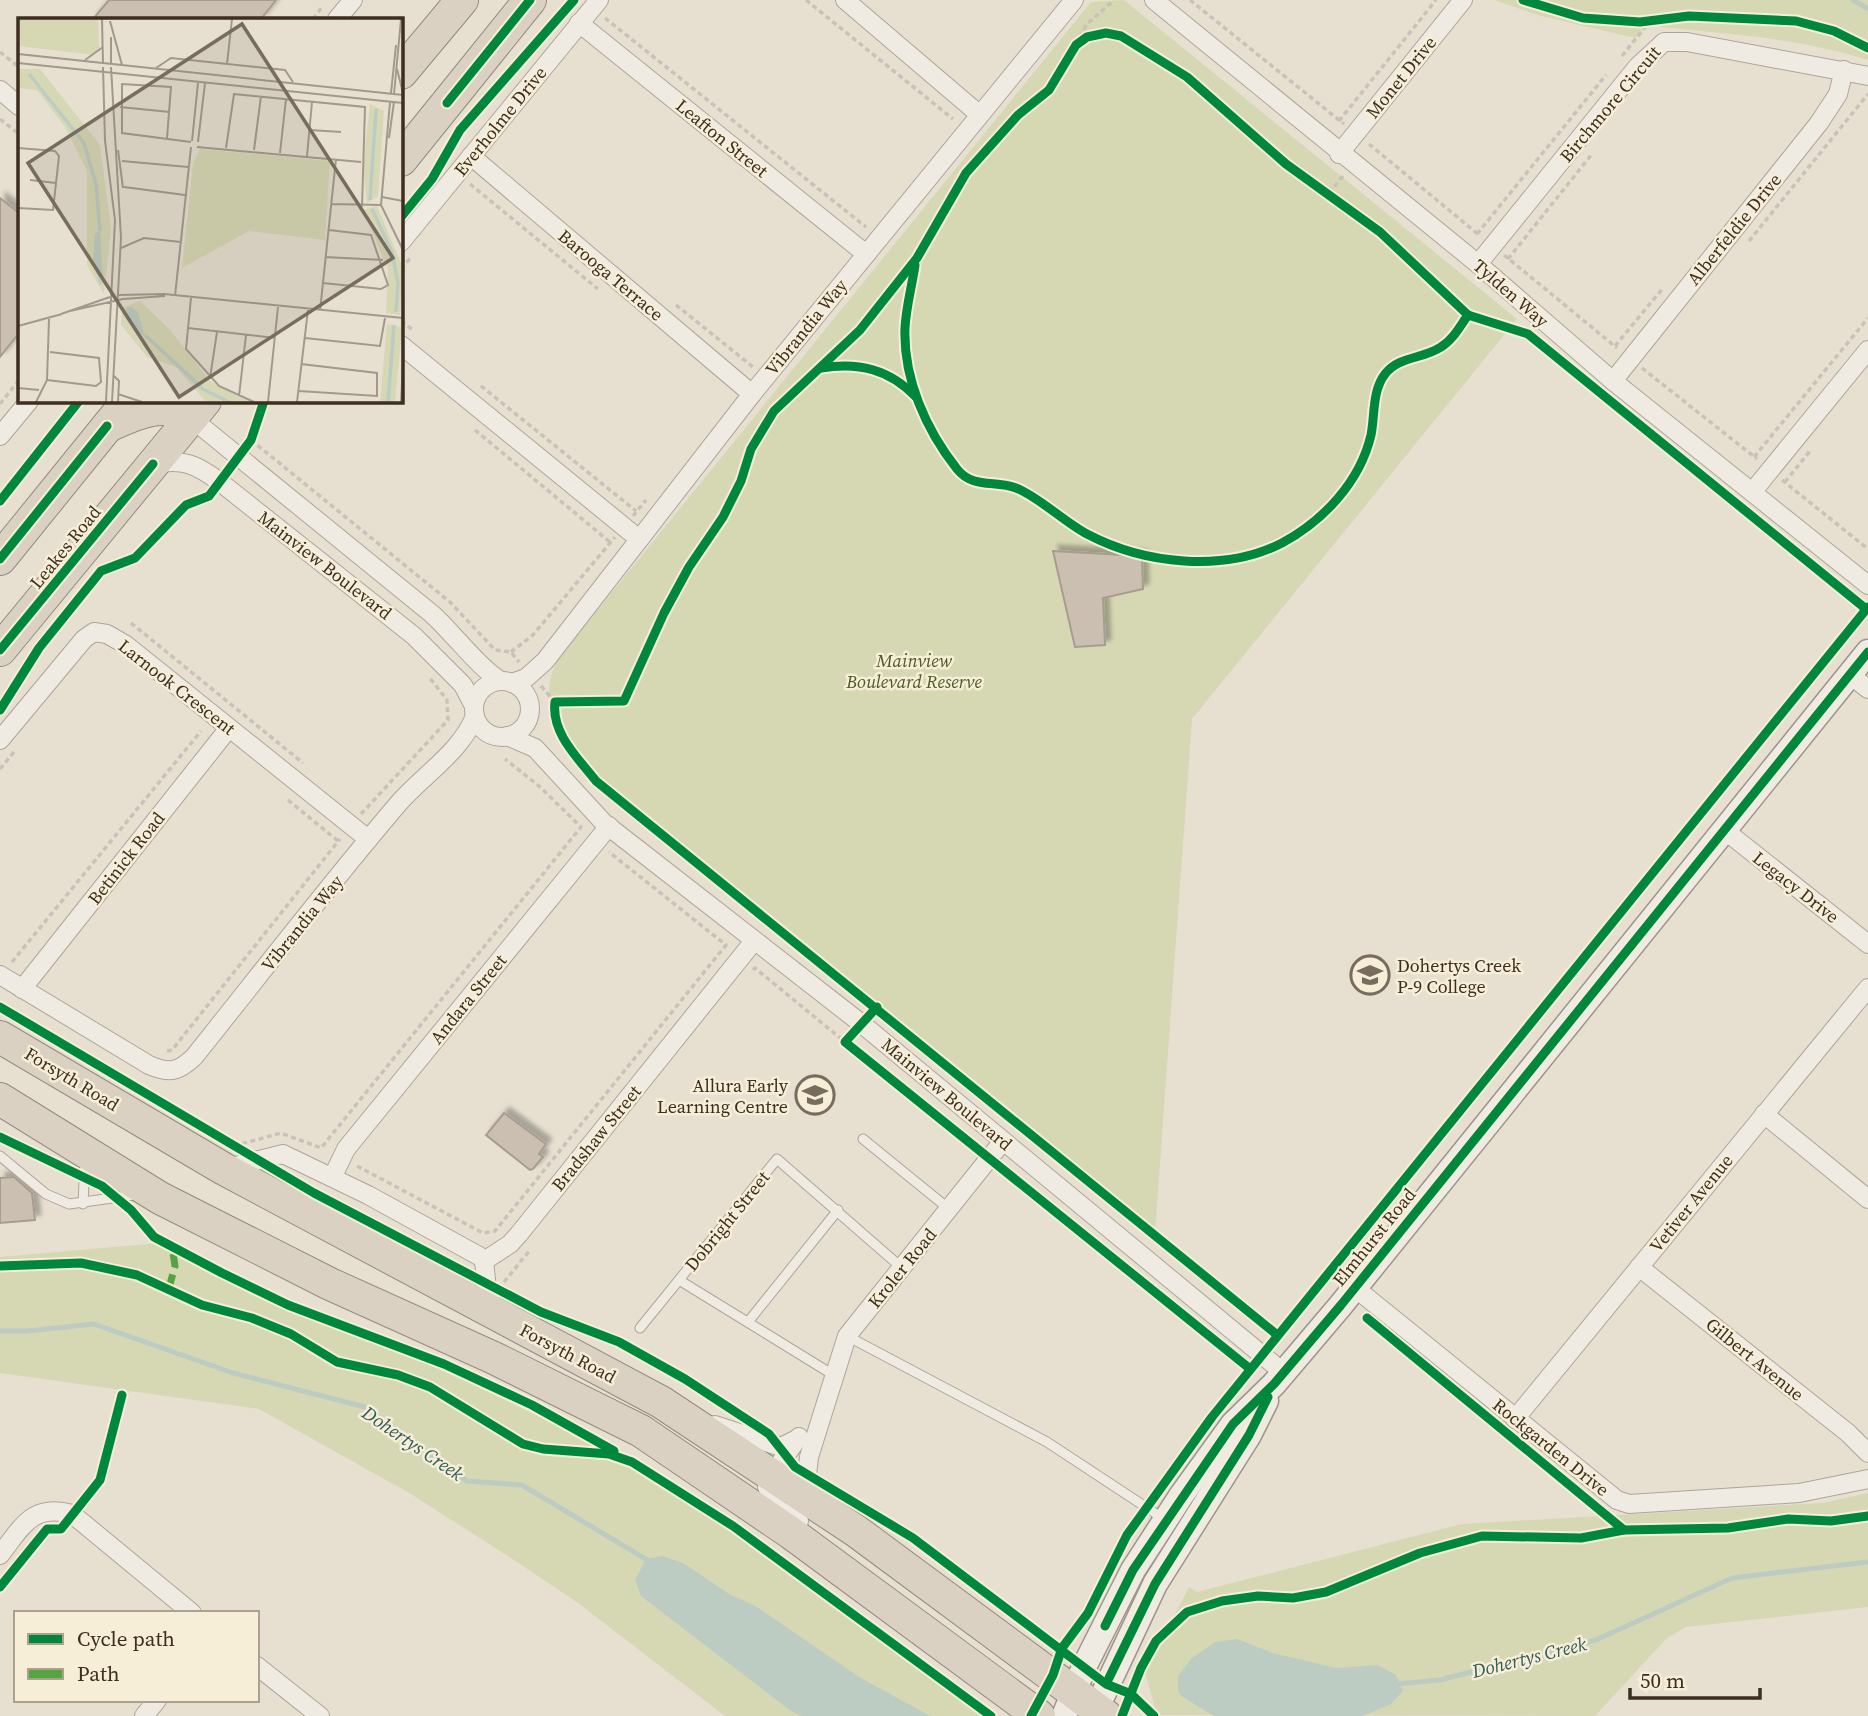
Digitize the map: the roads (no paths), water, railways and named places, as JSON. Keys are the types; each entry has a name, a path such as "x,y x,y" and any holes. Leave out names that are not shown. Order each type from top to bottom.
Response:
{"highway":[{"path":"402,72 462,0"},
{"path":"402,159 530,0"},
{"path":"0,559 127,402"},
{"path":"107,426 133,414 154,409 198,409"},
{"name":"Leakes Road","path":"0,650 198,409"},
{"name":"Forsyth Road","path":"0,1037 227,1151 501,1299 821,1507 1087,1710"},
{"name":"Forsyth Road","path":"0,1099 160,1198 330,1284 494,1358 641,1432 791,1532 1039,1716"}],"street":[{"path":"338,18 353,0"},
{"path":"845,0 973,109"},
{"name":"Vibrandia Way","path":"507,682 526,678 545,661 752,394 866,254 973,109 1074,0"},
{"name":"Tylden Way","path":"1154,0 1339,154 1478,264 1613,381 1868,585"},
{"name":"Monet Drive","path":"1339,154 1463,0"},
{"name":"Everholme Drive","path":"402,241 579,23 605,4"},
{"name":"Leafton Street","path":"579,23 866,254"},
{"name":"Birchmore Circuit","path":"1478,264 1637,66 1664,41 1687,42 1868,76"},
{"name":"Alberfeldie Drive","path":"1613,381 1638,365 1823,117 1838,94 1844,70"},
{"path":"0,90 18,105"},
{"name":"Barooga Terrace","path":"471,156 752,394"},
{"path":"402,346 639,539"},
{"path":"1753,491 1868,350"},
{"path":"0,436 28,402"},
{"name":"Mainview Boulevard","path":"198,409 238,459 432,614 464,644 484,669 507,682"},
{"name":"Mainview Boulevard","path":"153,464 181,460 192,463 220,482 414,636 463,685 475,711"},
{"name":"Larnook Crescent","path":"0,740 84,639 94,632 117,638 229,728 358,819 368,839"},
{"name":"Elmhurst Road","path":"1087,1710 1133,1570 1234,1424 1279,1379 1723,829 1859,682 1868,652"},
{"name":"Vibrandia Way","path":"529,708 545,661"},
{"path":"507,682 523,690 529,708 522,728 500,735 482,728 475,711 483,688 507,682"},
{"name":"Mainview Boulevard","path":"529,708 531,731 547,760"},
{"name":"Vibrandia Way","path":"27,984 149,1065 165,1072 176,1071 194,1056 368,839 462,739 475,711"},
{"name":"Betinick Road","path":"27,984 229,728"},
{"name":"Vibrandia Way","path":"428,774 469,746 500,735"},
{"name":"Mainview Boulevard","path":"500,735 535,748 609,827 862,1024 1003,1141 1279,1379"},
{"name":"Andara Street","path":"333,1176 346,1149 609,827"},
{"name":"Legacy Drive","path":"1723,829 1868,944"},
{"name":"Bradshaw Street","path":"484,1261 510,1244 519,1234 754,941"},
{"path":"0,975 27,984"},
{"name":"Vetiver Avenue","path":"1515,1419 1868,988"},
{"path":"1764,1114 1868,1199"},
{"name":"Kroler Road","path":"821,1507 811,1490 807,1475 824,1408 847,1336 1003,1141"},
{"path":"227,1151 255,1159 283,1154 333,1176 471,1250 484,1261 487,1289 501,1299"},
{"name":"Gilbert Avenue","path":"1639,1267 1848,1433 1868,1453"},
{"name":"Rockgarden Drive","path":"1354,1287 1603,1490 1629,1504 1799,1493 1868,1479"},
{"name":"Elmhurst Road","path":"1087,1710 1155,1584 1249,1435 1279,1379"},
{"path":"661,1402 703,1421 781,1447 799,1437"},
{"path":"824,1408 772,1474 768,1487 777,1504 852,1563 908,1619"},
{"path":"0,1555 30,1518 46,1510 72,1514 190,1611"},
{"path":"259,1668 320,1716"},
{"path":"144,1716 155,1702"}],"lane":[{"path":"863,1139 950,1209"},
{"path":"83,1204 86,1150"},
{"path":"0,1156 46,1194 69,1204 83,1204 127,1194 160,1198"},
{"name":"Dobright Street","path":"640,1328 777,1159 838,1210 847,1223 902,1268"},
{"path":"748,1322 838,1210"},
{"name":"Dobright Street","path":"679,1280 835,1376"},
{"path":"847,1336 1047,1442 1166,1520"}],"waterway":[{"path":"1853,0 1868,9"},
{"name":"Dohertys Creek","path":"0,1331 94,1324 233,1373 365,1407 467,1481 522,1485 649,1561"},
{"name":"Dohertys Creek","path":"1397,1684 1440,1680 1596,1640 1732,1578 1868,1562"}],"place":[{"name":"Dohertys Creek P-9 College","path":"1370,975"},
{"name":"Allura Early Learning Centre","path":"815,1095"}],"park label":[{"name":"Mainview Boulevard Reserve","path":"914,670"}]}
